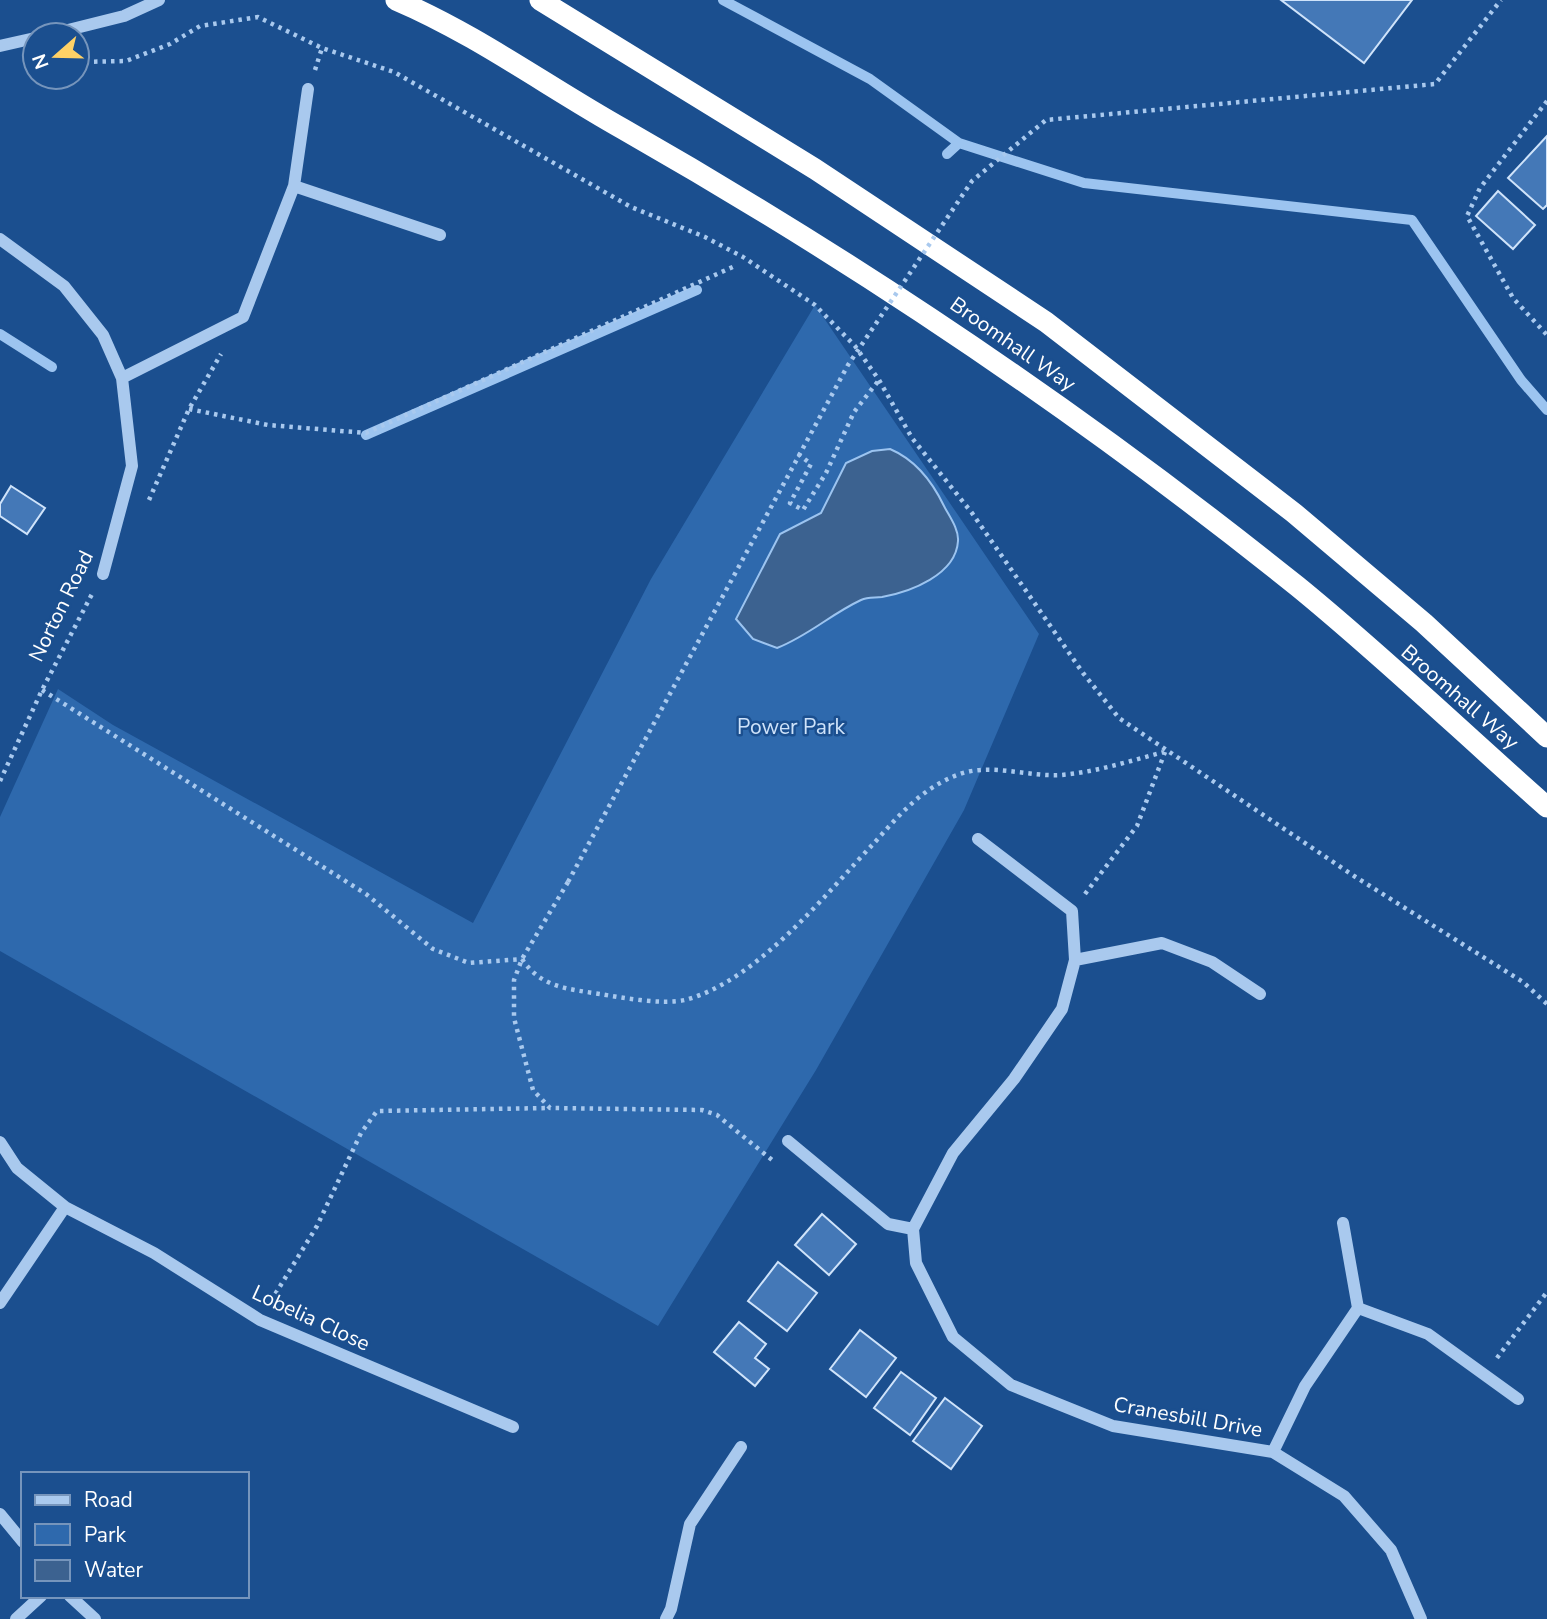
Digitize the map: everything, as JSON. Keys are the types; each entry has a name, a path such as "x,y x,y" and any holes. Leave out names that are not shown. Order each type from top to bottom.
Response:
{"highway":[{"name":"Broomhall Way","path":"396,0 440,19 552,89 681,163 873,279 1012,371 1299,588 1547,807"},
{"name":"Broomhall Way","path":"540,0 814,169 1046,322 1294,513 1424,624 1547,737"}],"street":[{"path":"91,24 124,16 159,0"},
{"path":"0,46 21,41"},
{"path":"122,378 243,317 293,186 308,89"},
{"path":"293,186 440,235"},
{"name":"Norton Road","path":"0,239 64,286 103,335 122,378 132,466 103,574"},
{"path":"788,1141 888,1224 912,1229 953,1153 1014,1079 1062,1009 1075,960 1072,911 978,839"},
{"path":"1075,960 1163,943 1212,962 1260,994"},
{"name":"Lobelia Close","path":"0,1142 17,1168 65,1207 153,1253 260,1320 513,1427"},
{"path":"0,1303 65,1207"},
{"path":"1273,1452 1306,1386 1358,1308 1343,1223"},
{"name":"Cranesbill Drive","path":"912,1229 916,1263 953,1337 1012,1385 1113,1426 1273,1452 1344,1496 1391,1550 1420,1619"},
{"path":"1358,1308 1428,1334 1518,1399"},
{"path":"666,1619 671,1609 690,1524 741,1447"},
{"path":"0,1514 21,1540"},
{"path":"16,1619 39,1598"},
{"path":"72,1598 95,1619"}],"path":[{"path":"550,1108 533,1090 514,1018 514,980 522,959 568,882 848,365 972,181 1046,120 1436,84 1501,0"},
{"path":"91,62 127,61 170,44 200,26 258,17 323,48 394,72 631,207 705,237 743,257 815,305 855,346 879,380 912,438 972,513 1083,673 1119,718 1165,752 1523,982 1547,1004"},
{"path":"1547,101 1480,188 1467,216 1513,298 1547,335"},
{"path":"189,409 268,425 366,433 736,265 743,257"},
{"path":"145,509 189,409 243,317"},
{"path":"798,454 811,464 790,503 803,510 826,473 854,412 879,380"},
{"name":"Norton Road","path":"0,781 42,690 103,574"},
{"path":"42,690 366,894 433,949 469,963 522,959"},
{"path":"522,959 531,974 554,986 625,998 682,1000 713,990 750,966 795,925 917,796 962,773 996,771 1059,775 1094,770 1165,752"},
{"path":"1072,911 1137,825 1165,752"},
{"path":"260,1320 317,1226 362,1133 377,1111 550,1108 702,1110"},
{"path":"1485,1373 1547,1292"}],"green space":[{"name":"Power Park","path":"815,305 1039,634 964,810 816,1070 658,1326 0,951 0,817 58,689 113,725 473,923 651,579"}],"water":[{"path":"890,449 908,459 922,472 953,523 958,541 949,563 930,580 918,586 893,595 861,600 777,648 753,639 736,619 780,534 821,513 846,463 872,451"}],"building":[{"path":"1281,0 1412,0 1364,63"},
{"path":"1547,136 1547,205 1543,209 1508,178"},
{"path":"1498,191 1535,225 1513,249 1476,216"},
{"path":"11,486 45,508 27,534 0,516 0,504"},
{"path":"822,1214 856,1244 829,1275 795,1245"},
{"path":"778,1262 817,1293 787,1331 748,1301"},
{"path":"739,1322 766,1344 755,1358 769,1369 755,1386 714,1352"},
{"path":"860,1330 896,1358 866,1397 830,1369"},
{"path":"901,1372 936,1398 910,1435 874,1408"},
{"path":"945,1398 982,1426 951,1469 913,1441"}],"waterway":[{"path":"723,0 870,79 959,143 1084,183 1412,220 1521,380 1547,410"},
{"path":"947,154 959,143"},
{"path":"366,435 697,290"},
{"path":"0,334 52,367"}]}
